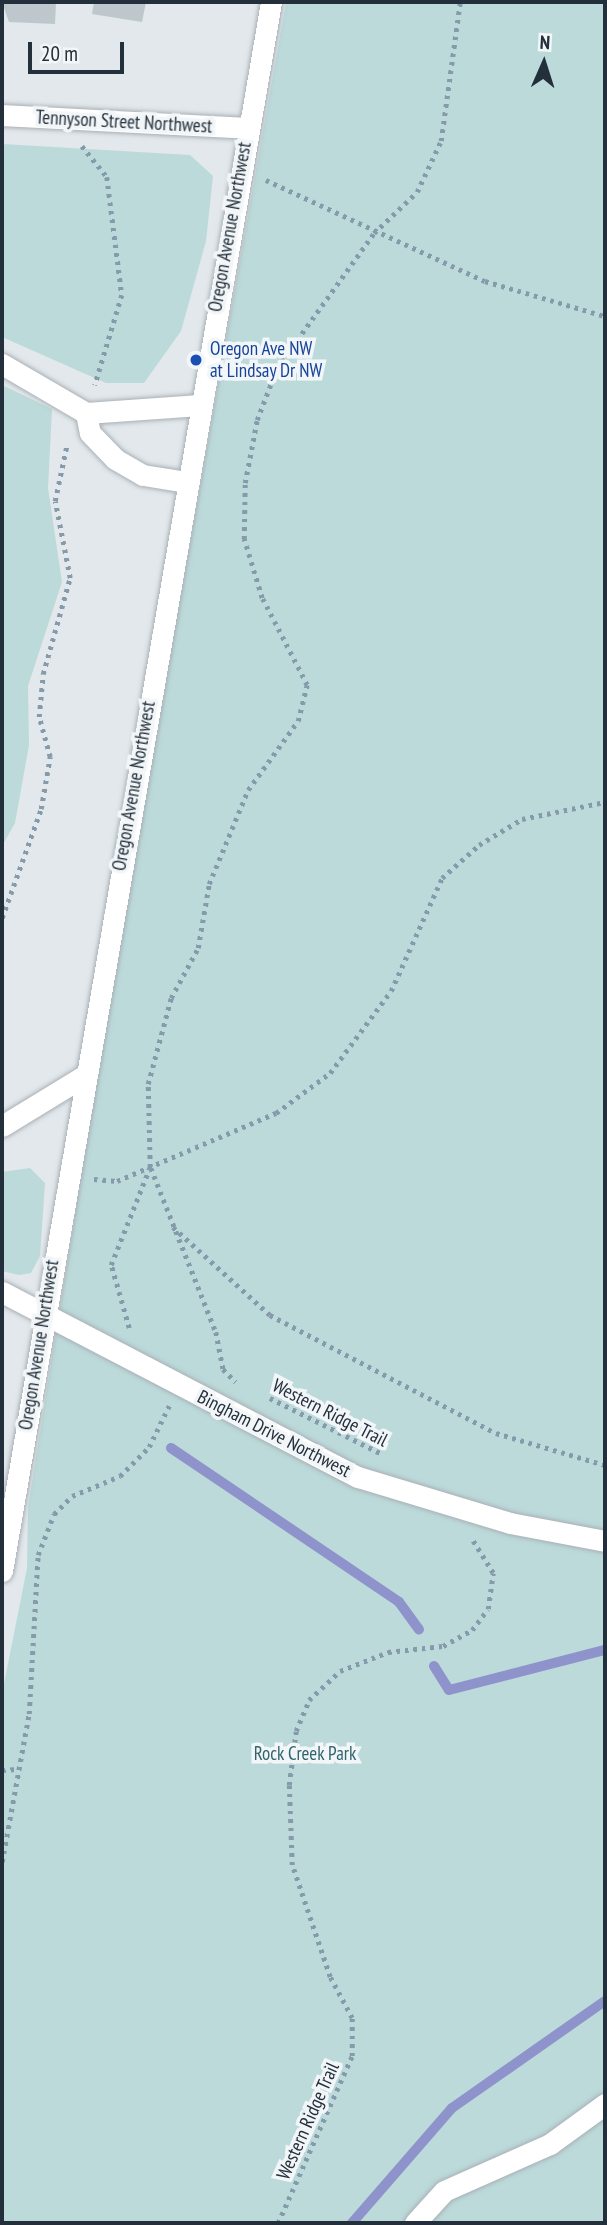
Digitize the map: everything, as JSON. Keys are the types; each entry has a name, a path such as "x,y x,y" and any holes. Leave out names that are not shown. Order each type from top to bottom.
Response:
{"street":[{"name":"Oregon Avenue Northwest","path":"2,1571 84,1076 271,2"},
{"name":"Tennyson Street Northwest","path":"2,115 247,128"},
{"path":"2,364 86,413 200,405"},
{"path":"86,413 90,433 115,459 143,475 187,482"},
{"path":"2,1126 84,1076"},
{"name":"Bingham Drive Northwest","path":"2,1293 291,1447 454,1508 605,1541"},
{"path":"415,2223 444,2192 550,2144 605,2104"}],"path":[{"path":"133,1340 111,1265 150,1167 148,1084 171,998 198,948 209,884 248,790 298,721 307,685 262,598 244,539 245,483 257,420 277,368 374,233 417,192 441,141 460,2"},
{"path":"82,145 107,177 121,281 114,338 94,389"},
{"path":"260,178 374,233 485,281 605,316"},
{"path":"2,918 41,810 50,757 39,717 43,674 70,578 55,501 71,433"},
{"path":"85,1178 117,1181 276,1113 330,1073 391,991 442,878 479,845 522,819 605,802"},
{"name":"Western Ridge Trail","path":"150,1167 216,1332 223,1368 248,1388"},
{"path":"172,1226 270,1315 496,1433 605,1465"},
{"path":"2,1862 29,1714 38,1555 54,1514 72,1496 120,1476 149,1447 178,1385"},
{"name":"Western Ridge Trail","path":"260,1393 395,1463"},
{"name":"Western Ridge Trail","path":"278,2223 352,2056 352,2018 330,1977 292,1865 289,1785 296,1731 309,1700 340,1671 388,1652 443,1646 472,1630 488,1609 493,1573 454,1508"},
{"path":"2,1770 17,1769"}],"green space":[{"name":"Rock Creek Park","path":"286,2 605,2 605,2223 2,2223 2,1694 27,1568 28,1507 114,971"},
{"path":"2,144 190,155 213,176 206,241 181,331 144,383 106,383 2,337"},
{"path":"2,385 52,409 48,488 62,582 28,686 29,745 15,823 2,846"},
{"path":"30,1168 45,1183 40,1256 31,1273 19,1275 2,1271 2,1172"}],"building":[{"path":"2,2 56,2 55,24 9,22"},
{"path":"94,2 146,2 142,22 92,14"}],"waterway":[{"path":"171,1448 399,1602 419,1630"},
{"path":"434,1666 449,1690 605,1650"},
{"path":"352,2223 452,2108 605,2001"}],"place":[{"name":"Oregon Ave NW at Lindsay Dr NW","path":"196,360"}]}
